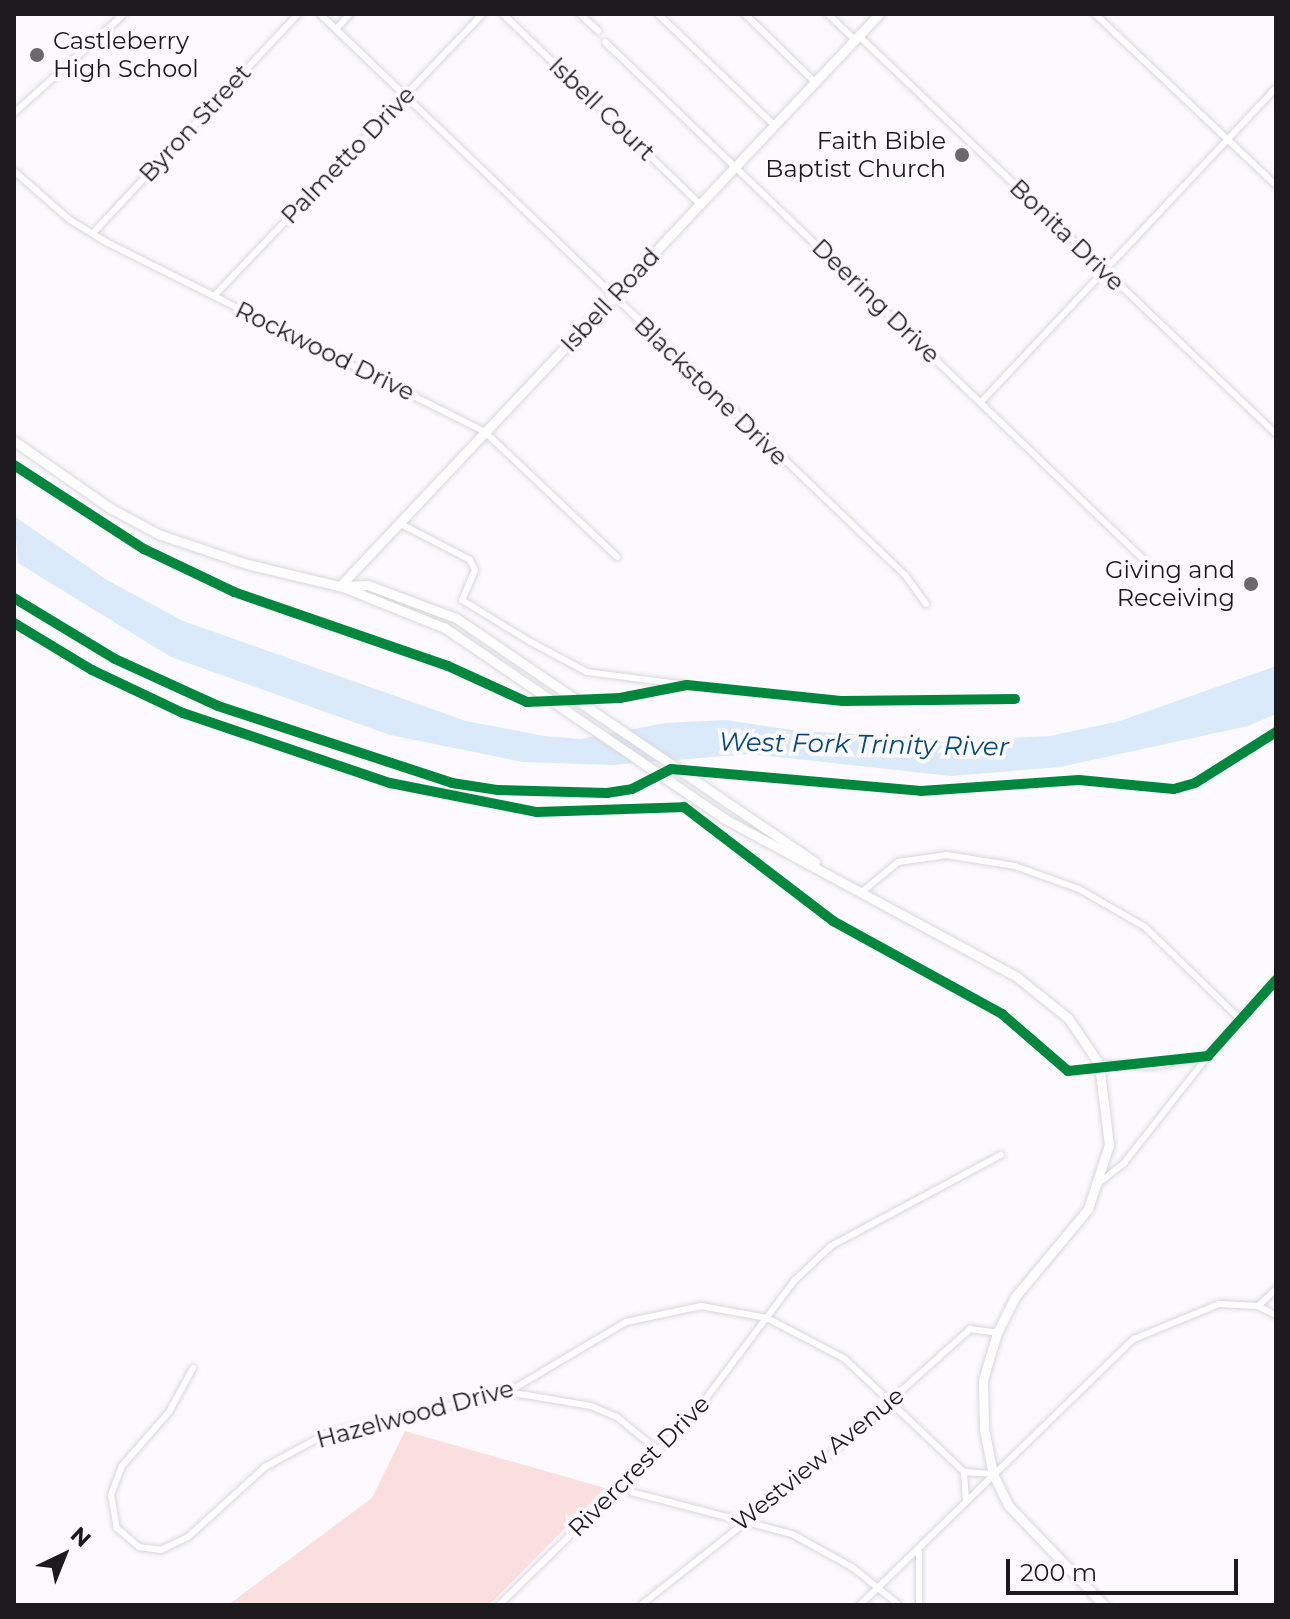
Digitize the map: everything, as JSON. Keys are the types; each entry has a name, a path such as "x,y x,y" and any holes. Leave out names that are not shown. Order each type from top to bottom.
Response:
{"main road":[{"name":"Isbell Road","path":"340,586 879,14"},
{"path":"14,441 110,508 158,534 247,564 340,586 410,609 779,851 863,891 1044,996 1068,1018 1099,1064 1109,1145 1100,1182 1088,1209 1015,1297 997,1333 983,1380 993,1474 1033,1535 1104,1605"},
{"path":"340,586 368,585 419,600 456,618 829,873"}],"street":[{"path":"14,113 124,14"},
{"name":"Byron Street","path":"93,233 298,14"},
{"name":"Blackstone Drive","path":"320,14 905,575 926,604"},
{"path":"336,29 350,14"},
{"name":"Palmetto Drive","path":"214,296 483,14"},
{"name":"Isbell Court","path":"503,14 700,204"},
{"path":"580,14 598,31"},
{"path":"658,14 774,125"},
{"path":"745,14 815,82"},
{"path":"828,14 857,38"},
{"path":"1095,14 1276,185"},
{"name":"Bonita Drive","path":"857,38 1276,434"},
{"name":"Deering Drive","path":"605,42 982,401 1145,561"},
{"path":"982,401 1276,88"},
{"name":"Rockwood Drive","path":"14,171 93,233 485,432 617,557"},
{"path":"399,523 470,560 475,570 462,600 529,641 587,672 687,685"},
{"path":"863,891 898,862 946,855 1015,866 1079,889 1145,927 1241,1020"},
{"path":"1100,1182 1124,1163 1208,1056 1276,980"},
{"path":"1099,1064 1153,1066 1208,1056"},
{"name":"Rivercrest Drive","path":"499,1605 725,1378 767,1318 831,1246 1001,1155"},
{"path":"1258,1306 1276,1289"},
{"path":"860,1605 919,1552 993,1474 1134,1339 1219,1304 1258,1306 1276,1315"},
{"name":"Hazelwood Drive","path":"193,1368 169,1412 122,1466 111,1495 112,1520 127,1540 161,1550 188,1537 265,1467 326,1434 508,1392 605,1334 655,1312 733,1308 767,1318 818,1340 892,1401 964,1472"},
{"name":"Westview Avenue","path":"641,1605 892,1401 970,1329 997,1333"},
{"path":"508,1392 591,1406 617,1417 656,1449"},
{"path":"966,1502 964,1472 993,1474"},
{"path":"622,1484 631,1492 745,1519 828,1552 899,1605"},
{"path":"919,1552 919,1605"}],"shaded area":[{"path":"405,1431 605,1488 489,1605 228,1605 372,1498"}],"water":[{"name":"West Fork Trinity River","path":"14,516 107,580 183,621 466,721 544,736 581,739 665,723 726,720 799,731 972,740 1050,736 1120,721 1276,666 1276,714 1248,726 1060,767 951,776 750,754 612,765 523,762 390,735 171,657 18,563"}],"cycle path":[{"path":"14,465 144,549 234,592 448,666 527,702 620,698 687,685 843,701 1015,699"},
{"path":"14,598 115,659 218,706 452,783 498,790 607,793 632,789 671,769 921,791 1079,780 1174,789 1195,783 1276,732"},
{"path":"14,623 92,670 183,713 390,783 537,812 684,807 833,921 1002,1014 1068,1071 1208,1056 1276,980"}],"place":[{"name":"Castleberry High School","path":"37,55"},
{"name":"Faith Bible Baptist Church","path":"962,155"},
{"name":"Giving and Receiving","path":"1251,584"}]}
